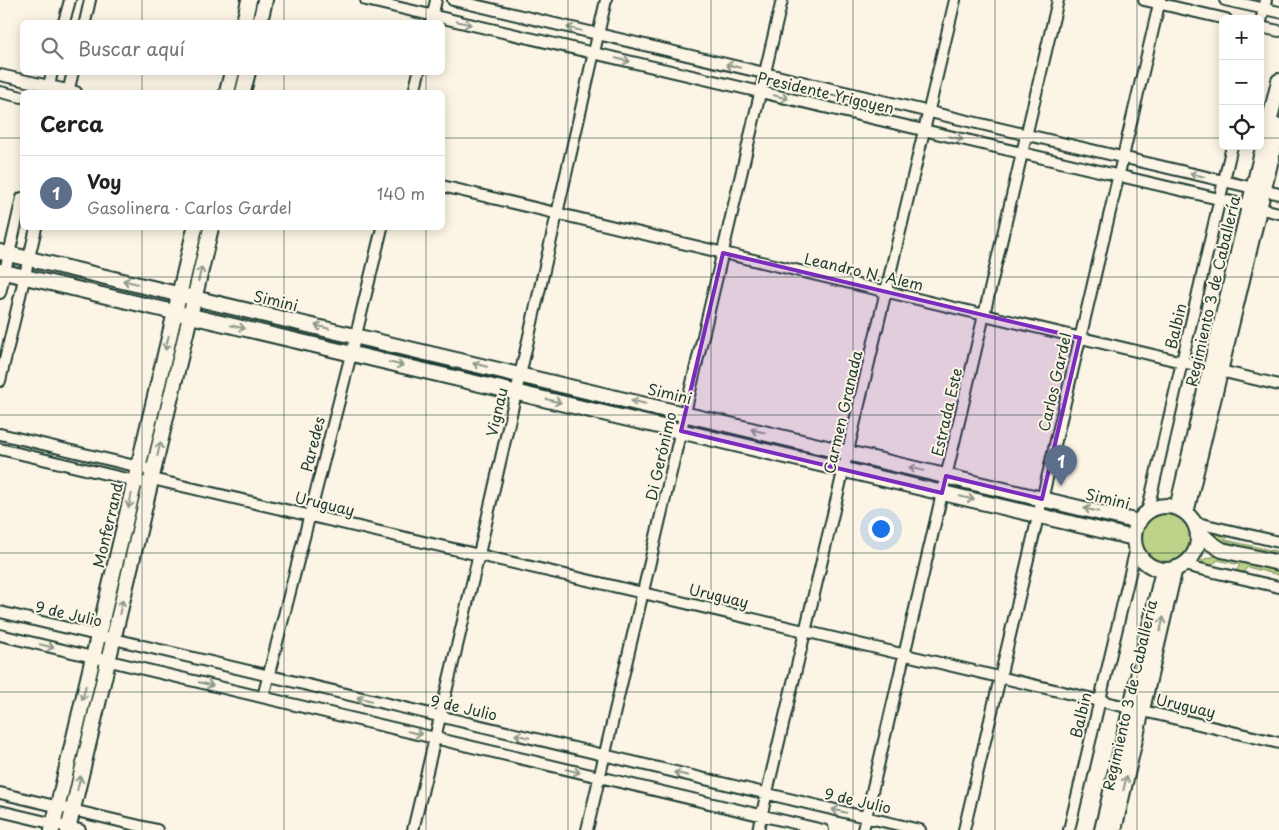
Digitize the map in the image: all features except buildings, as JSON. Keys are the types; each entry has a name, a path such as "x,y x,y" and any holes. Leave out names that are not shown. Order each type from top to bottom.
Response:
{"main road":[{"path":"244,20 249,0"},
{"path":"260,20 265,0"},
{"path":"228,90 231,75"},
{"path":"244,90 247,75"},
{"name":"Regimiento 3 de Caballería","path":"1188,519 1216,370 1254,208 1279,81"},
{"name":"Regimiento 3 de Caballería","path":"1258,189 1279,126"},
{"name":"Monferrand","path":"52,827 195,230"},
{"path":"72,829 73,810 211,230"},
{"name":"Simini","path":"5,253 1042,499 1143,517"},
{"path":"2,272 1038,515 1135,543"},
{"path":"1222,550 1205,554 1177,566 1154,568 1140,556 1135,543 1143,517 1156,508 1167,506 1188,519 1211,543 1222,550 1279,563"},
{"path":"1177,566 1194,552 1197,543 1188,519"},
{"name":"Regimiento 3 de Caballería","path":"1102,830 1177,566"},
{"name":"Regimiento 3 de Caballería","path":"1114,830 1136,709"}],"street":[{"path":"65,20 70,0"},
{"path":"85,20 90,0"},
{"name":"Presidente Yrigoyen","path":"366,0 432,19"},
{"path":"432,19 436,0"},
{"name":"Presidente Yrigoyen","path":"453,0 1279,194"},
{"name":"Vignau","path":"413,830 479,554 606,0"},
{"name":"Di Gerónimo","path":"587,830 782,0"},
{"name":"Carmen Granada","path":"758,830 955,0"},
{"name":"Estrada Este","path":"863,830 1058,0"},
{"path":"1144,0 1160,2 1219,17"},
{"path":"1225,0 1265,4 1279,12"},
{"name":"Carlos Gardel","path":"964,830 1160,2"},
{"name":"Presidente Yrigoyen","path":"445,22 760,92 1279,214"},
{"path":"1264,27 1279,31"},
{"path":"0,75 48,89 51,75"},
{"path":"71,90 73,75"},
{"path":"414,90 418,75"},
{"path":"0,92 20,97"},
{"name":"Balbin","path":"1143,517 1182,362 1231,150"},
{"name":"Leandro N. Alem","path":"445,187 1279,385"},
{"path":"0,293 5,253 20,204"},
{"path":"0,381 36,230"},
{"name":"Paredes","path":"263,697 382,230"},
{"path":"0,434 138,466 148,469 152,479"},
{"name":"Uruguay","path":"0,449 144,483 152,479 310,515 1279,743"},
{"path":"1188,519 1279,542"},
{"name":"Balbin","path":"1069,830 1135,543"},
{"path":"1177,566 1279,587"},
{"name":"9 de Julio","path":"0,612 920,830"},
{"path":"0,635 823,830"},
{"path":"0,793 157,830"},
{"path":"0,811 52,827 72,829"}],"highlighted area":[{"path":"723,253 1080,338 1042,499 946,476 942,493 681,431"}],"green space":[{"path":"1161,511 1171,511 1181,515 1189,523 1193,538 1189,553 1181,561 1171,565 1161,565 1151,561 1143,553 1139,543 1139,533 1143,523 1151,515"},
{"path":"1210,530 1231,533 1225,540 1279,552 1279,559 1224,546 1209,533"},
{"path":"1222,554 1279,567 1279,575 1247,567 1241,576 1234,574 1240,565 1218,560 1208,568 1202,567 1202,560"}],"place":[{"name":"Voy","path":"1061,486"}]}
